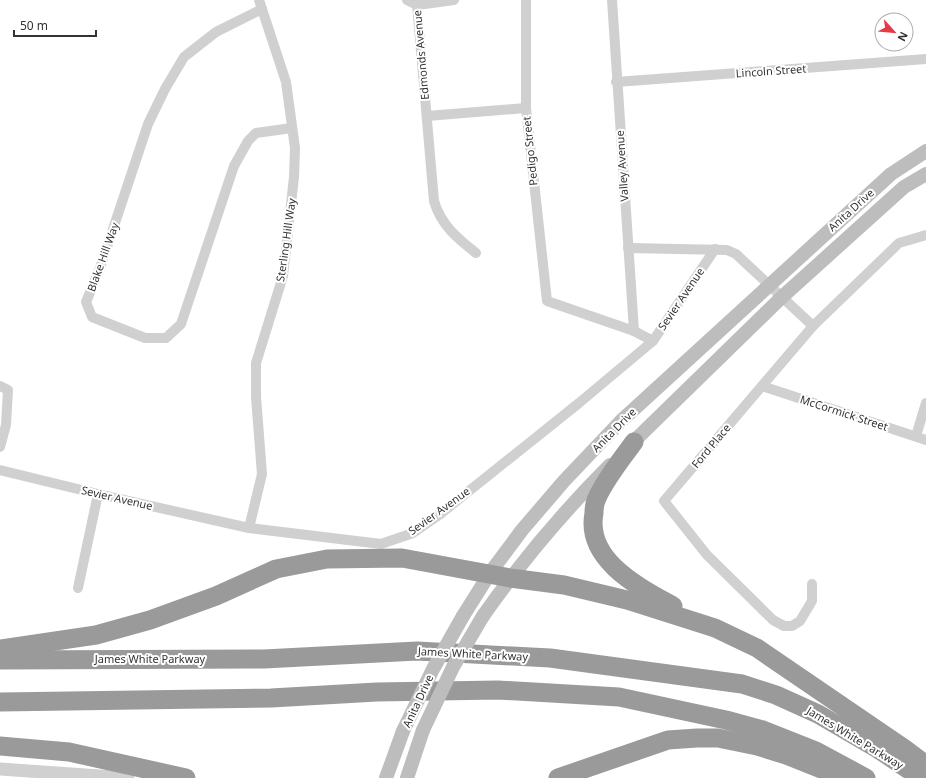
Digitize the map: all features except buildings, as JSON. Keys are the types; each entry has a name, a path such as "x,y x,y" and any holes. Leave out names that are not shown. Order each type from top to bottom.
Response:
{"highway":[{"path":"634,442 596,499 592,525 599,549 620,574 642,589 715,628 757,648 905,749 926,765"},
{"path":"0,649 96,635 142,622 216,596 276,569 327,559 402,558 490,573 510,578 564,585 627,600 715,628"},
{"name":"James White Parkway","path":"0,660 264,659 417,651 550,658 742,684 776,695 838,725 878,749 921,778"},
{"path":"0,702 272,698 377,692 498,690 619,696 726,720 760,738 786,755 834,774 861,778"},
{"path":"558,778 668,740 697,738 760,738 816,751 866,778"},
{"path":"0,746 69,752 186,778"}],"main road":[{"name":"Anita Drive","path":"386,778 404,731 433,669 464,616 490,573 522,530 564,481 621,421 769,285 891,174 926,151"},
{"name":"Anita Drive","path":"407,778 423,730 453,667 483,616 510,578 579,496 782,297 904,187 926,174"}],"street":[{"name":"Edmonds Avenue","path":"407,0 417,5 434,201 438,216 458,239 476,253"},
{"path":"417,5 454,0"},
{"name":"Pedigo Street","path":"526,0 526,108 547,301 634,331"},
{"name":"Valley Avenue","path":"612,0 616,82 634,331"},
{"name":"Blake Hill Way","path":"260,4 216,32 184,57 165,89 148,124 100,268 86,302 92,317 145,338 166,338 181,324 234,166 248,141 256,133 292,128"},
{"name":"Sterling Hill Way","path":"249,528 262,474 256,397 256,363 283,276 294,178 295,148 286,82 260,4"},
{"name":"Lincoln Street","path":"616,82 926,59"},
{"path":"427,116 526,108"},
{"name":"Ford Place","path":"812,584 812,601 800,621 792,626 784,626 773,620 707,555 664,501 813,326 899,243 926,235"},
{"path":"628,248 727,250 736,254 813,326"},
{"name":"Sevier Avenue","path":"0,470 249,528 381,544 413,533 579,403 653,340 715,249"},
{"path":"634,331 653,340"},
{"name":"McCormick Street","path":"762,386 926,440"},
{"path":"0,447 6,425 4,388"},
{"path":"916,436 926,404"},
{"path":"78,588 98,494"},
{"path":"0,769 128,778"}]}
